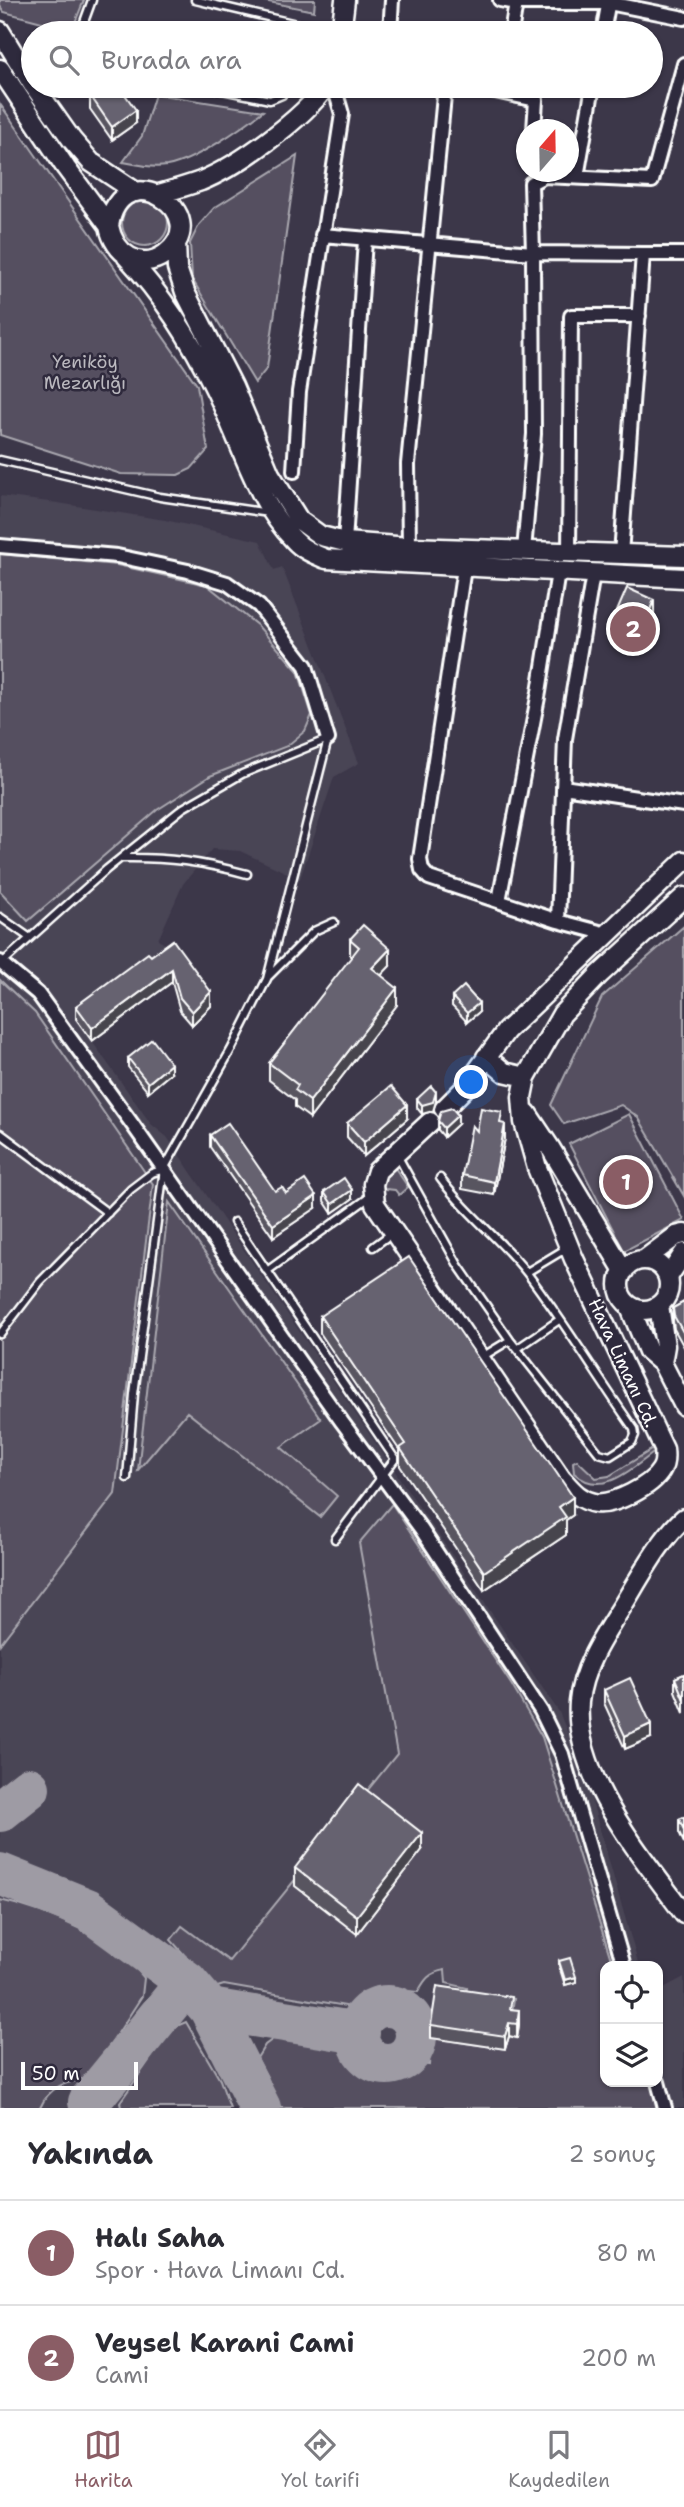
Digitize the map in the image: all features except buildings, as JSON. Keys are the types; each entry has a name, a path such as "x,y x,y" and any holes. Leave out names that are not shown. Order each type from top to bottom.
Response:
{"street":[{"path":"342,21 345,0"},
{"path":"391,21 392,0"},
{"path":"500,0 516,3 609,2 684,18"},
{"path":"605,21 609,2"},
{"path":"513,21 516,3"},
{"path":"0,31 21,64"},
{"path":"579,177 652,181 684,64"},
{"path":"0,69 66,169 109,226"},
{"path":"43,98 91,162 136,192"},
{"path":"159,194 202,180 232,164 296,118 315,98"},
{"path":"294,471 299,391 342,114 337,98"},
{"path":"409,547 408,464 444,98"},
{"path":"527,98 536,100"},
{"path":"579,166 591,98"},
{"path":"535,119 536,100"},
{"path":"176,210 202,180"},
{"path":"524,551 534,434 531,182"},
{"path":"126,256 148,261 159,258 169,252 176,242 179,232 176,210 159,194 136,192 116,205 109,226 111,238 117,248 157,290 215,388 274,514 295,542 309,552 326,559 684,578"},
{"path":"322,235 533,253 684,254"},
{"path":"345,542 365,240"},
{"path":"176,242 177,268 185,292 233,386 270,474 299,520 321,536 345,542 409,547 684,556"},
{"path":"621,554 643,254"},
{"path":"569,554 571,316 639,316"},
{"path":"0,546 117,556 188,571 227,583 259,606 306,666 328,739"},
{"path":"464,568 420,859 422,870 429,878 558,921 607,933"},
{"path":"499,901 539,692 558,572"},
{"path":"558,921 565,739 593,574"},
{"path":"563,787 684,805"},
{"path":"444,1109 464,1089 506,1031 684,861"},
{"name":"Hava Limanı Cd.","path":"373,1195 375,1204 480,1359 561,1478 575,1493 585,1500 611,1503 656,1477 662,1469 664,1449 569,1247 537,1168 524,1122 523,1108 526,1077 562,1014 599,975 684,897"},
{"path":"1,963 38,994 421,1529 541,1712 562,1754 623,1961"},
{"path":"486,1057 504,1072 526,1077"},
{"path":"523,1108 551,1149 624,1271"},
{"path":"373,1195 377,1171 430,1122"},
{"path":"684,1234 676,1236 644,1260 629,1265 620,1278 620,1293 629,1306 648,1351 662,1363 684,1406"},
{"path":"629,1306 644,1310 659,1305 668,1293 668,1277 684,1253"},
{"path":"644,1260 658,1265 668,1277"},
{"path":"659,1305 665,1346 662,1363"},
{"path":"683,1911 620,1824 596,1779 582,1741 579,1702 587,1669 607,1632 645,1569 684,1518"},
{"path":"659,2087 665,2108"}],"lane":[{"path":"84,21 92,0"},
{"path":"195,0 281,21"},
{"path":"0,460 160,497 274,514"},
{"path":"1,963 121,858 183,808 242,774 328,739"},
{"path":"127,1478 134,1394 164,1169 231,1050 267,979 328,739"},
{"path":"121,858 164,857 207,863 247,874"},
{"path":"0,917 30,938"},
{"path":"267,979 314,931 334,922"},
{"path":"0,1133 108,1213"},
{"path":"396,1153 458,1265 510,1340 600,1453 610,1456 632,1442 634,1429 527,1272 470,1211 458,1202 440,1178"},
{"path":"0,1334 40,1282 131,1189 152,1172 164,1169"},
{"path":"267,1271 373,1195"},
{"path":"234,1222 395,1460 335,1539"},
{"path":"373,1247 394,1232"},
{"path":"527,1272 569,1247"},
{"path":"518,1348 559,1320"},
{"path":"480,1359 510,1340"}],"shaded area":[{"path":"0,496 165,520 260,541 274,570 282,567 359,763 334,777 300,879 240,851 212,849 183,884 158,940 172,948 76,1019 151,1124 167,1137 559,1712 583,1770 638,1961 600,1961 600,2087 663,2087 663,1988 684,1977 684,2108 0,2108"}],"green space":[{"path":"0,0 84,0 76,21 38,21 4,12"},
{"path":"259,0 315,0 314,11"},
{"path":"154,98 180,98 263,111 191,158 167,166 123,162 142,136"},
{"name":"Yeniköy Mezarlığı","path":"0,104 197,385 208,450 191,469 178,475 121,474 0,435"},
{"path":"297,156 267,368 255,383 192,279 190,243 199,225 214,208"},
{"path":"145,200 161,207 168,223 161,239 145,246 129,239 122,223 129,207"},
{"path":"0,554 117,565 207,585 258,626 298,671 312,715 305,731 287,746 210,776 157,810 28,921 0,891"},
{"path":"684,926 684,1196 638,1117 621,1105 564,1124 551,1105 602,997"},
{"path":"0,980 35,1013 153,1184 115,1494 0,1644"},
{"path":"629,1114 684,1220 624,1251 569,1144"},
{"path":"393,1165 408,1187 399,1195 395,1190 381,1185 381,1179"},
{"path":"169,1202 321,1419 281,1447 337,1496 320,1517 187,1412 138,1470"},
{"path":"651,1450 656,1451 626,1473 606,1482 595,1483 574,1473 573,1462 577,1460 596,1478 609,1476"},
{"path":"392,1504 511,1684 542,1737 611,1961 600,1961 600,2087 652,2087 658,2108 278,2108 257,2058 265,2045 273,2039 344,2048 367,2069 389,2073 416,2065 429,2065 431,2038 505,2049 509,2036 516,2038 510,2023 514,1999 466,1994 467,1988 446,1983 445,1970 428,1977 418,1992 390,1989 374,1991 351,2007 224,1985 214,1988 171,1940 182,1926 229,1961 397,1754 359,1543"},
{"path":"0,1900 38,1911 78,1928 115,1950 144,1978 142,1996 89,2078 66,2083 54,2089 40,2108 0,2108"},
{"path":"186,2022 220,2080 230,2108 121,2108 120,2102 172,2028"}],"taxiway":[{"path":"0,1811 29,1788"},
{"path":"0,1874 87,1909 187,1982 210,2009 260,2108"},
{"path":"89,2102 187,1982"},
{"path":"387,2006 403,2011 411,2019 416,2035 411,2051 403,2059 387,2064 371,2059 363,2051 358,2035 363,2019 371,2011 387,2006"},
{"path":"210,2009 359,2033"}],"place":[{"name":"Veysel Karani Cami","path":"633,629"},
{"name":"Halı Saha","path":"626,1182"}]}
